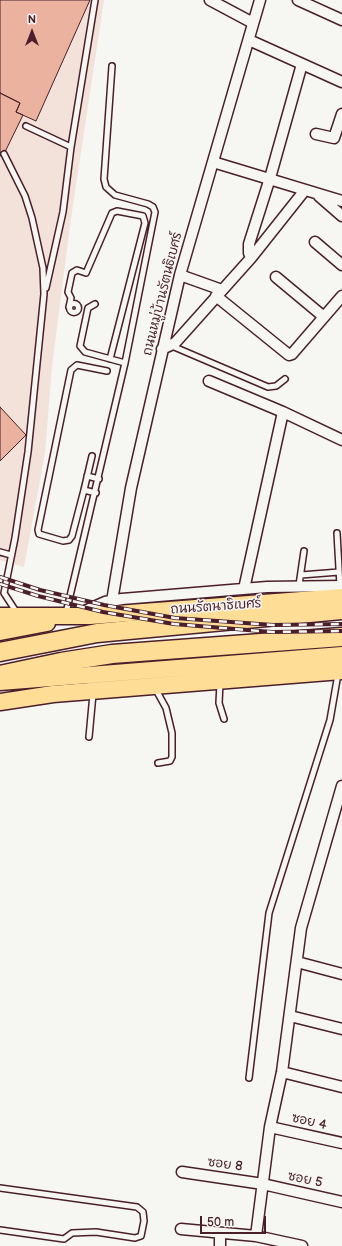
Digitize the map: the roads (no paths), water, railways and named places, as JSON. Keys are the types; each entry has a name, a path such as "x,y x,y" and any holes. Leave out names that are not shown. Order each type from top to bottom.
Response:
{"highway":[{"path":"0,652 71,637 144,628 342,610"},
{"path":"0,675 61,662 112,654 342,637"}],"main road":[{"name":"ถนนรัตนาธิเบศร์","path":"90,616 341,590"},
{"path":"0,616 90,616"},
{"path":"0,632 90,616"},
{"path":"0,682 342,655"},
{"path":"0,702 53,694 94,692 340,671"}],"street":[{"path":"210,0 253,23"},
{"name":"ถนนหมู่บ้านรัตนธิเบศร์","path":"112,601 131,488 180,275 260,0"},
{"path":"298,0 342,20"},
{"path":"249,40 342,82"},
{"path":"251,258 249,244 270,178 302,64"},
{"path":"316,134 334,138 342,114"},
{"path":"213,162 342,201"},
{"path":"162,349 172,346 251,258 305,190"},
{"path":"316,193 342,216"},
{"path":"315,242 342,265"},
{"path":"180,275 218,293 289,355 292,354 342,296"},
{"path":"276,277 324,317"},
{"path":"209,381 282,412 342,440"},
{"path":"244,589 282,412"},
{"path":"69,616 112,601 244,589 300,580 341,590"},
{"path":"256,1236 270,1127 282,1072 301,928 342,786"},
{"path":"297,962 342,974"},
{"path":"290,1016 342,1028"},
{"path":"282,1072 342,1086"},
{"name":"ซอย 4","path":"270,1127 342,1143"},
{"name":"ซอย 8","path":"182,1172 263,1184"},
{"name":"ซอย 5","path":"263,1184 342,1202"},
{"path":"181,1229 256,1236 302,1246"},
{"path":"220,1233 220,1246"}],"lane":[{"path":"20,616 4,593 15,538 28,452 44,294 63,212 71,147 96,0"},
{"path":"69,616 125,363 155,212 153,207 148,204 115,195 106,187 104,179 112,66"},
{"path":"26,126 71,147"},
{"path":"4,154 25,196 32,218 43,268 44,294"},
{"path":"86,317 73,312 69,307 71,298 68,292 72,273 77,270 86,273 112,213 117,211 143,216 145,223 110,359"},
{"path":"69,307 72,304 77,305 78,310 73,312"},
{"path":"95,304 88,308 79,343 81,348 85,352 125,363"},
{"path":"172,346 268,387 276,386 284,379"},
{"path":"92,456 70,538 63,541 39,534 38,530 71,370 77,365 107,371"},
{"path":"87,476 99,479"},
{"path":"84,490 96,493"},
{"path":"337,533 341,590"},
{"path":"304,551 300,580 339,572"},
{"path":"0,552 11,555"},
{"path":"249,1078 269,913 330,720 340,671"},
{"path":"220,681 218,703 224,719"},
{"path":"154,686 166,708 172,733 172,757 170,761 158,763"},
{"path":"89,736 94,692"},
{"path":"0,1188 137,1207 143,1212 144,1220 141,1236 135,1238 96,1232 72,1233 64,1240 0,1230"}],"railway":[{"path":"0,577 40,590 104,605 175,618 273,625 342,624"},
{"path":"0,584 38,596 103,612 174,624 272,632 342,631"}]}
